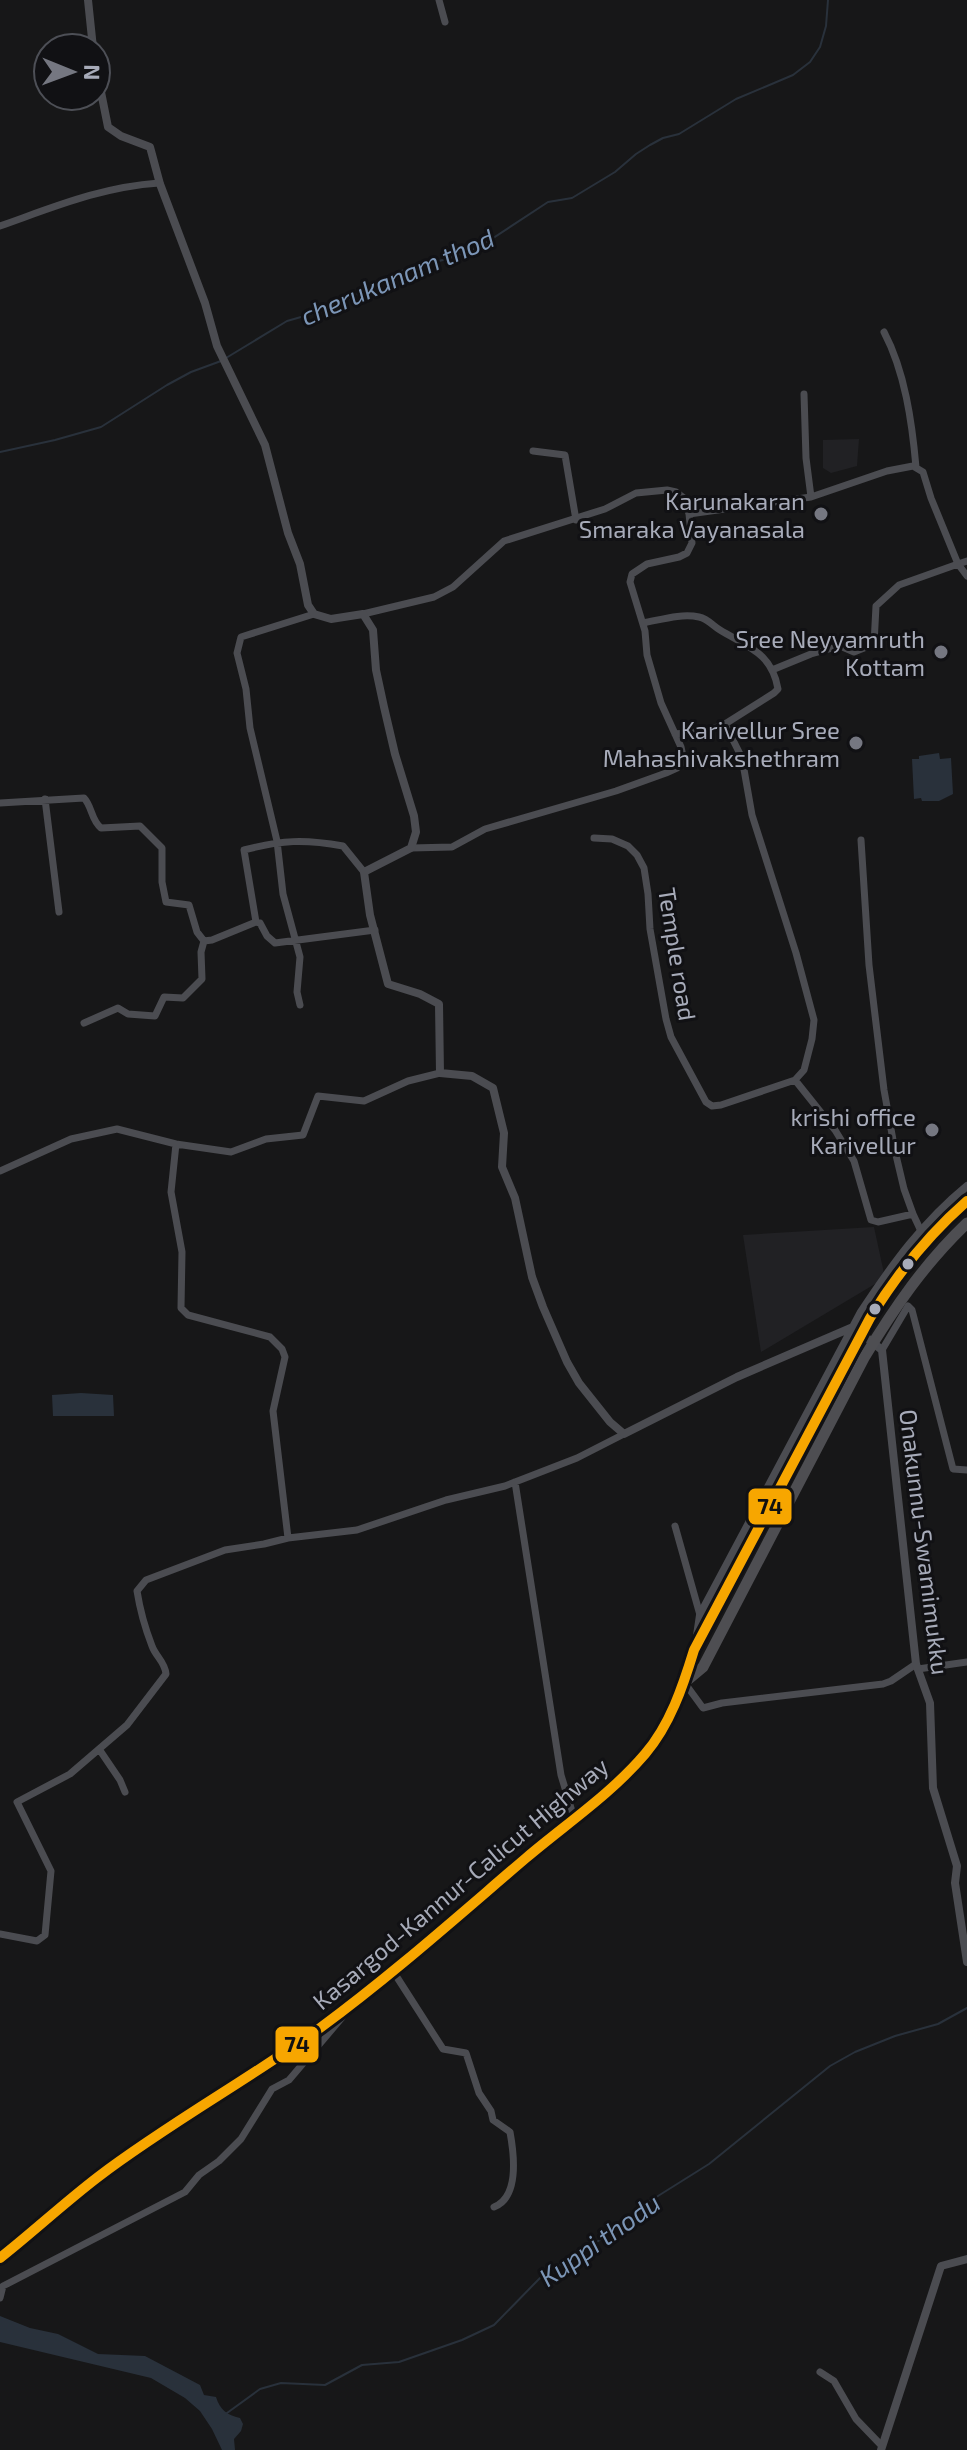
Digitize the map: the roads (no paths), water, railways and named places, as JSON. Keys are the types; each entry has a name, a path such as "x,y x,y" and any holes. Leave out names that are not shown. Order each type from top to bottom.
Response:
{"highway":[{"name":"Kasargod-Kannur-Calicut Highway","path":"0,2258 98,2177 318,2029 360,1997 622,1779 648,1752 669,1717 694,1650 870,1318 902,1269 928,1238 967,1201"},
{"name":"Kasargod-Kannur-Calicut Highway","path":"684,1682 703,1667 883,1326 917,1276 967,1223"}],"street":[{"path":"88,0 91,32"},
{"path":"439,0 445,22"},
{"path":"105,112 108,127 121,136 150,147 159,183 205,303 217,346 265,445 288,533 300,564 308,605 314,614"},
{"path":"0,226 96,192 159,183"},
{"path":"884,332 894,351 905,392 916,467"},
{"path":"804,394 811,497"},
{"path":"533,451 565,455 576,520"},
{"path":"689,514 811,497 887,471 916,467 923,472 958,564 967,576"},
{"path":"300,1005 297,992 300,957 297,938 283,894 277,841 250,728 246,689 237,653 241,637 314,614 331,619 434,597 453,587 504,541 576,520 636,493 667,490 684,498 692,543 687,553 647,564 632,574 630,582 643,623 651,672 684,761 666,773 616,791 485,829 452,847 411,848 364,872"},
{"path":"772,670 840,646 854,652 874,644 876,606 883,598 899,585 967,561"},
{"path":"363,614 373,630 376,670 384,707 414,816 416,832 411,848"},
{"path":"643,623 677,617 697,617 709,621 760,654 770,664 778,689 725,724 707,731 675,734"},
{"path":"725,724 742,758 752,815 814,1020 804,1070 795,1080 835,1130 854,1161 871,1220 878,1222 913,1214"},
{"path":"0,803 84,798 101,828 140,826 162,848 162,882 166,902 191,907 197,932 204,941"},
{"path":"45,799 59,912"},
{"name":"Temple road","path":"594,838 612,839 628,846 644,868 650,929 666,1019 671,1037 706,1102 712,1106 721,1105 795,1080"},
{"path":"256,922 244,850 277,841 312,840 343,846 364,872 370,915 388,984 439,1004 440,1073"},
{"path":"861,840 869,965 889,1125 904,1189 920,1229"},
{"path":"204,941 256,922"},
{"path":"256,922 275,943 375,930"},
{"path":"84,1023 118,1008 128,1014 155,1016 164,997 183,998 202,979 201,952 204,941"},
{"path":"0,1171 71,1139 117,1129 176,1144 231,1152 266,1139 303,1135 318,1096 364,1101 408,1081 440,1073 472,1076 493,1088 504,1133 502,1167 515,1198 532,1277 543,1307 579,1383 610,1422 624,1434"},
{"path":"176,1144 171,1192 182,1252 181,1308 188,1315 270,1337 285,1357 273,1411 288,1538"},
{"path":"694,1650 700,1615 853,1327 889,1269 920,1229 967,1186"},
{"path":"853,1327 882,1350 908,1306 912,1310 953,1469 967,1470"},
{"path":"0,1934 37,1941 45,1935 51,1871 17,1802 70,1774 127,1725 166,1674 142,1619 137,1591 146,1580 225,1550 288,1538 357,1530 446,1500 515,1482 577,1458 737,1377 853,1327"},
{"name":"Onakunnu-Swamimukku","path":"882,1350 917,1666 930,1703 933,1788 957,1866 955,1883 967,1962"},
{"path":"515,1482 561,1775 574,1818"},
{"path":"675,1526 700,1615"},
{"path":"684,1682 703,1708 734,1701 883,1684 917,1666 967,1662"},
{"path":"99,1749 125,1792"},
{"path":"393,1971 443,2049 466,2053 479,2093 493,2120 510,2132 512,2179 502,2204 494,2207"},
{"path":"0,2298 3,2286 185,2192 199,2175 241,2139 272,2089 289,2080 360,1997"},
{"path":"881,2448 941,2266 967,2259"},
{"path":"820,2372 834,2381 856,2419 881,2448"}],"waterway":[{"name":"cherukanam thod","path":"226,358 287,321 329,309 406,269 478,248 548,202 572,198 615,172 650,145 679,134 736,99 793,75 810,62 820,47 828,0"},
{"name":"cherukanam thod","path":"0,452 101,427 167,385 221,361"},
{"name":"Kuppi thodu","path":"227,2413 260,2389 281,2383 325,2385 362,2365 399,2362 494,2325 540,2278 709,2164 830,2066 895,2036 938,2024 967,2008"}],"place":[{"name":"Karunakaran Smaraka Vayanasala","path":"821,514"},
{"name":"Sree Neyyamruth Kottam","path":"941,652"},
{"name":"Karivellur Sree Mahashivakshethram","path":"856,743"},
{"name":"krishi office Karivellur","path":"932,1130"}]}
